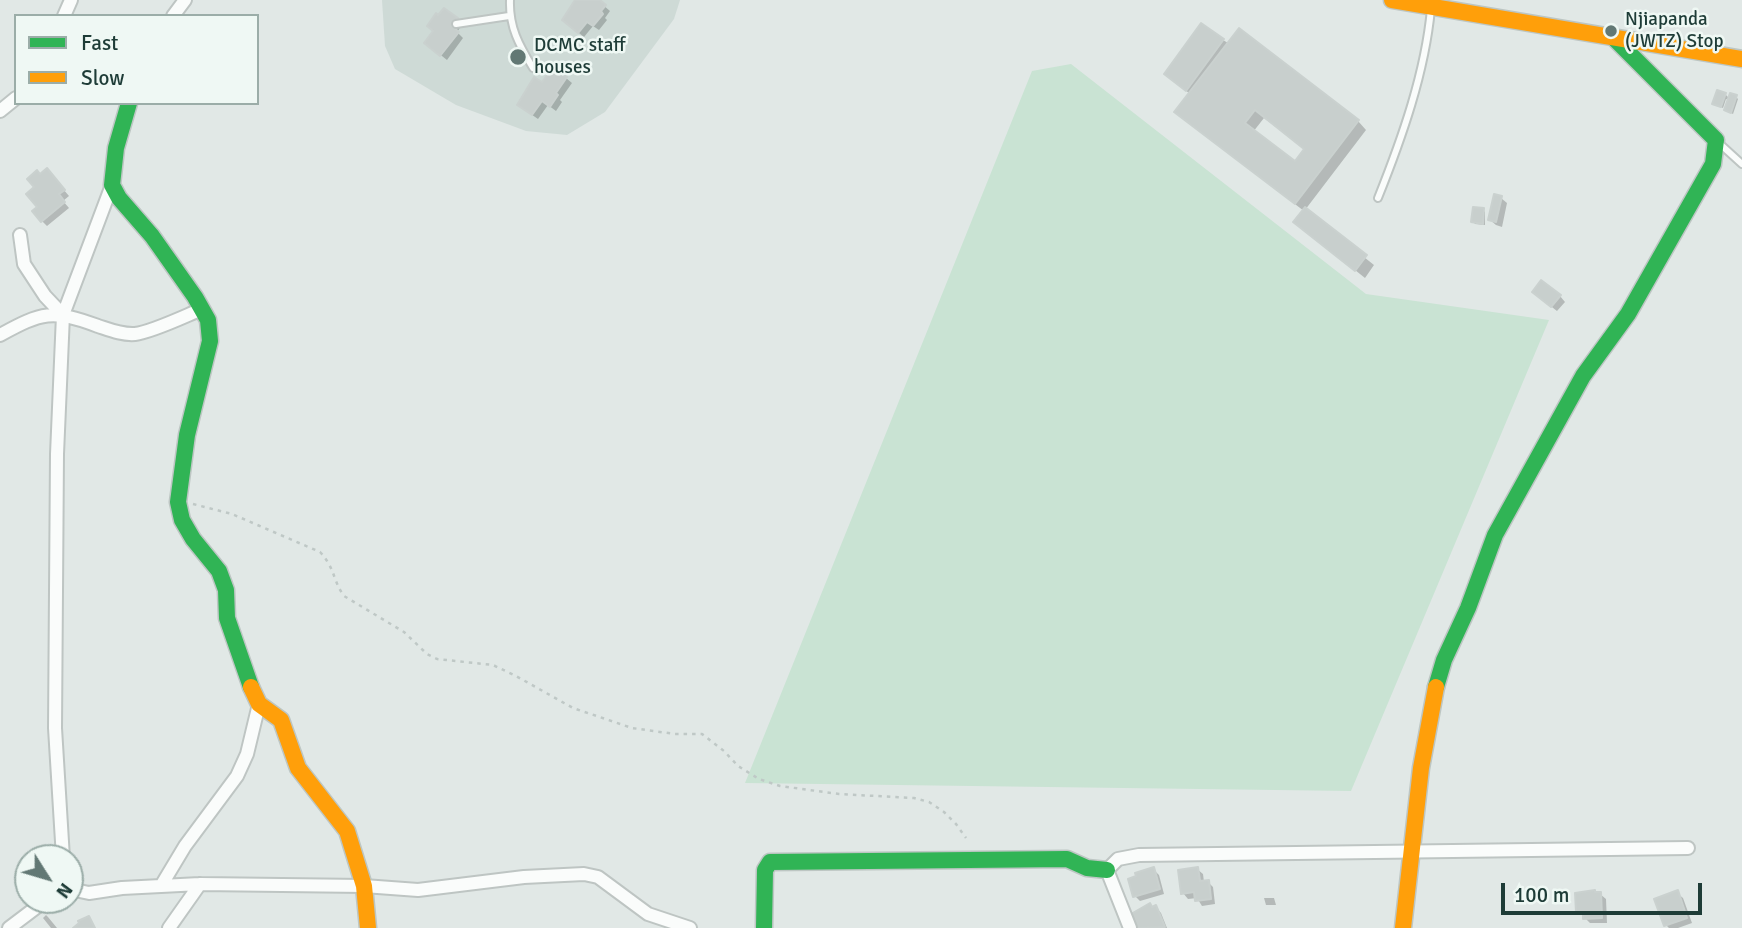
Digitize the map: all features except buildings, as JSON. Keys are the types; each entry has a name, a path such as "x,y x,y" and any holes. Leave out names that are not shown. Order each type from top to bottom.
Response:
{"street":[{"path":"1392,0 1742,59"},
{"path":"1402,928 1421,768 1432,702 1444,660 1468,608 1495,535 1583,376 1628,314 1713,164 1716,140 1611,35"},
{"path":"0,111 14,100"},
{"path":"62,844 55,727 57,454 63,315 112,185 116,148 128,105"},
{"path":"112,185 119,198 152,236 208,320 210,341 187,435 178,502 182,520 193,539 219,571 226,590 227,618 244,672 259,704 281,720 298,768 347,831 364,886 368,928"},
{"path":"20,235 24,264 45,296 63,315"},
{"path":"0,335 35,316 63,315 118,333 137,334 202,309"},
{"path":"161,886 185,846 237,776 247,754 259,704"},
{"path":"1107,870 1118,859 1139,855 1688,848"},
{"path":"764,928 765,870 770,862 1067,859 1087,868 1107,870"},
{"path":"1107,870 1130,928"},
{"path":"84,891 200,884 364,886 418,890 524,877 584,874 598,877 648,914 690,928"},
{"path":"169,928 200,884"},
{"path":"9,928 28,914"}],"lane":[{"path":"510,0 509,16 514,36 533,68"},
{"path":"1378,198 1401,141 1429,31 1431,7"},
{"path":"456,24 509,16"},
{"path":"1716,140 1742,164"}],"path":[{"path":"178,502 202,505 232,514 320,552 330,563 344,596 404,632 436,659 493,665 573,708 632,728 675,734 702,734 738,766 759,779 780,786 839,794 914,798 929,802 950,818 965,838"}],"shaded area":[{"name":"DCMC staff houses","path":"382,0 680,0 674,19 605,112 567,135 526,131 456,105 395,69 385,46"}],"green space":[{"path":"1071,64 1366,294 1549,320 1351,791 745,783 1032,71"}],"traffic: fast":[{"path":"1436,687 1444,660 1468,608 1495,535 1583,376 1628,314 1713,164 1716,140 1611,35"},
{"path":"128,105 116,148 112,185 119,198 152,236 208,320 210,341 187,435 178,502 182,520 193,539 219,571 226,590 227,618 251,687"},
{"path":"764,928 765,870 770,862 1067,859 1087,868 1107,870"}],"traffic: slow":[{"path":"1392,0 1742,59"},
{"path":"251,687 259,704 281,720 298,768 347,831 364,886 368,928"},
{"path":"1403,928 1421,768 1436,687"}],"place":[{"name":"Njiapanda (JWTZ) Stop","path":"1611,31"},
{"name":"DCMC staff houses","path":"518,57"}]}
